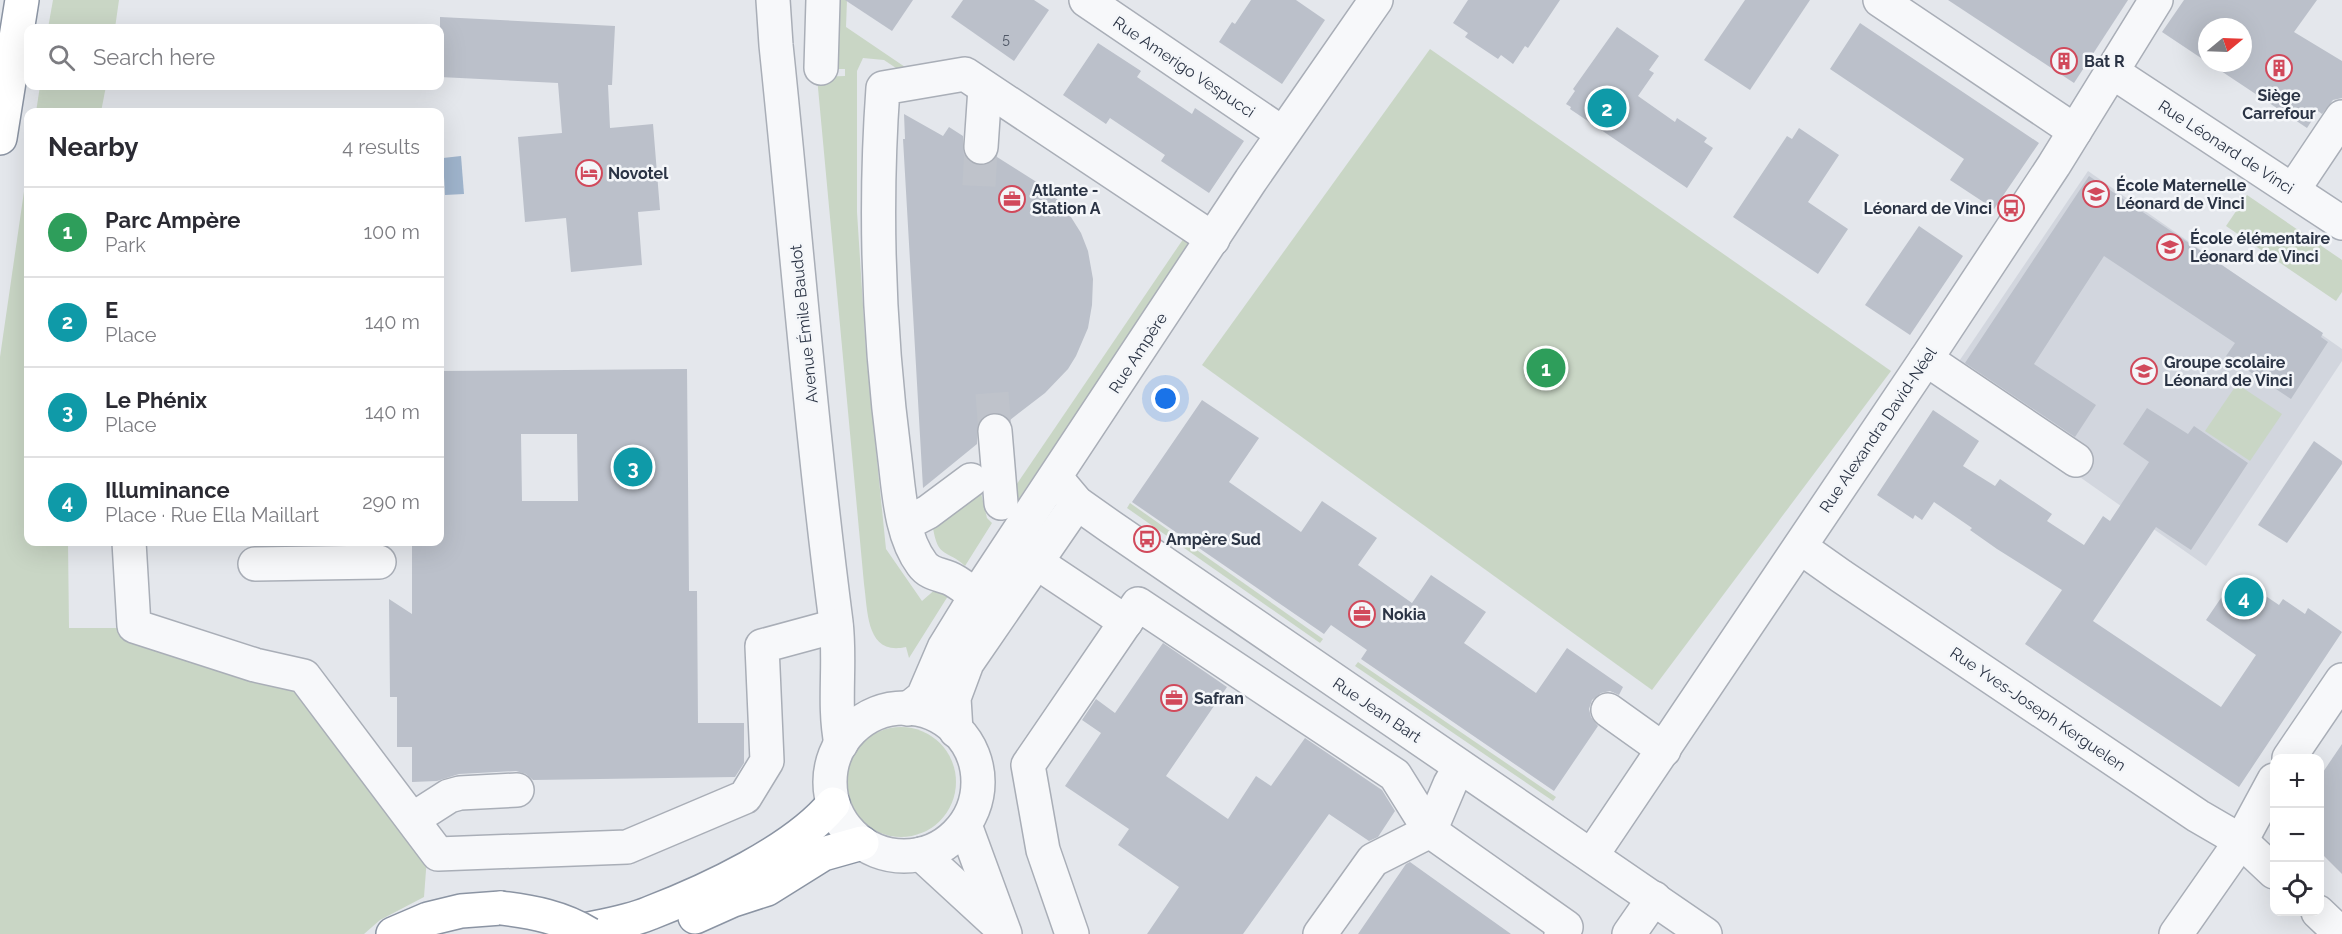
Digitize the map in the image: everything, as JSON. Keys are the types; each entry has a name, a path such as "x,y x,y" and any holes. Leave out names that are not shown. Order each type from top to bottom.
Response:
{"highway":[{"path":"0,138 22,0"},
{"path":"566,934 648,914 715,884 764,858 807,830 833,804"},
{"path":"655,934 733,900 767,889 823,854 862,843"},
{"path":"393,934 428,919 461,911 501,908 539,913 575,925 589,934"}],"street":[{"name":"Avenue Émile Baudot","path":"774,0 776,45 837,637 836,706 841,744"},
{"path":"776,45 822,54 823,0"},
{"name":"Rue Amerigo Vespucci","path":"1086,0 1282,133"},
{"name":"Rue Ampère","path":"895,710 923,697 944,648 976,596 1282,133 1376,0"},
{"path":"1880,0 2075,132"},
{"name":"Rue Alexandra David-Néel","path":"1592,855 1926,358 2075,132 2156,0"},
{"name":"Rue Léonard de Vinci","path":"2111,71 2342,223"},
{"path":"1012,595 995,587 976,596 950,579 930,573 922,564 905,524 888,407 878,234 878,153 883,88 965,74 1213,239"},
{"path":"981,147 984,87"},
{"path":"2293,190 2342,117"},
{"path":"1926,358 2076,460"},
{"path":"995,431 1001,503"},
{"name":"Rue Jean Bart","path":"1056,478 1077,503 1706,934"},
{"path":"905,524 928,512 971,480"},
{"path":"956,731 954,698 967,663 1077,503"},
{"path":"129,546 134,626 255,665 304,676 438,854 627,847 745,797 767,761 762,646 837,637"},
{"name":"Rue Yves-Joseph Kerguelen","path":"1800,547 2188,810 2241,841 2270,868"},
{"path":"255,564 379,562"},
{"path":"1036,562 1126,622"},
{"path":"1072,934 1043,850 1028,765 1138,604 1395,775 1431,831 1566,927 1561,934"},
{"name":"Avenue Émile Baudot","path":"837,637 860,690 895,710"},
{"path":"2292,754 2342,680"},
{"path":"895,710 934,715 956,731 970,752 977,776 977,793 965,825 946,843 921,854 906,856 876,851 862,843 850,832 840,819 833,804 831,773 834,758 852,730 866,719 895,710"},
{"path":"1608,710 1664,750"},
{"path":"1320,934 1373,860 1431,831 1450,784 1461,767"},
{"path":"2176,934 2241,841 2270,787"},
{"path":"413,819 449,796 460,793 517,790"},
{"path":"965,825 1003,931"},
{"path":"921,854 1003,931"},
{"path":"1629,934 1657,900"},
{"path":"2322,916 2341,934"}],"shaded area":[{"name":"Groupe scolaire Léonard de Vinci","path":"2088,171 2342,349 2342,361 2206,566 1945,382"}],"green space":[{"path":"53,0 119,0 116,24 49,24"},
{"path":"832,0 847,0 846,27 905,67 902,72 884,60 863,58 857,71 857,212 866,352 886,549 922,601 938,587 948,596 909,658 906,647 893,648 883,645 876,638 868,619 817,77 845,76 845,69 830,69"},
{"path":"1430,49 1891,371 1652,690 1202,365"},
{"path":"39,90 105,90 102,108 37,108"},
{"path":"24,192 24,546 68,546 69,628 163,628 295,686 427,857 424,897 380,920 364,934 0,934 0,357"},
{"path":"2247,195 2342,260 2342,292 2336,301 2226,226"},
{"path":"1190,229 1197,234 1016,503 1008,497"},
{"path":"2237,384 2282,414 2250,461 2205,431"},
{"path":"981,493 987,518 992,523 965,566 941,549 933,528"},
{"path":"1130,503 1323,639 1320,643 1127,508"},
{"path":"1358,662 1556,797 1553,801 1355,666"},
{"path":"901,727 922,731 940,743 952,761 956,782 952,803 940,821 922,833 901,837 880,833 862,821 850,803 846,782 850,761 862,743 880,731"}],"water":[{"path":"461,156 464,194 445,195 444,158"}],"building":[{"path":"845,0 913,0 892,31"},
{"path":"963,0 1034,0 1049,10 1014,61 951,17"},
{"path":"1251,0 1296,0 1325,20 1282,84 1219,42 1232,22 1235,24"},
{"path":"1468,0 1560,0 1528,48 1525,46 1513,64 1501,55 1498,59 1465,37 1468,33 1453,23"},
{"path":"1745,0 1810,0 1750,90 1704,60"},
{"name":"Bat R","path":"1948,0 2128,0 2074,83"},
{"name":"Siège Carrefour","path":"2184,0 2317,0 2294,32 2342,61 2342,98 2333,100 2322,114 2318,111 2307,128 2223,72 2252,72 2252,18 2198,18 2198,56 2162,32"},
{"name":"Novotel","path":"440,17 615,26 612,85 608,85 610,128 653,124 660,210 638,212 642,265 571,272 566,218 525,222 518,137 562,133 558,83 444,77 444,24 440,24"},
{"path":"1860,23 2039,143 1994,209 1950,180 1964,159 1830,69"},
{"path":"1617,27 1659,56 1649,70 1654,73 1638,96 1675,122 1677,118 1707,138 1704,142 1713,148 1687,188 1570,109 1571,107 1566,104 1575,91 1573,89"},
{"path":"1098,43 1141,71 1137,77 1192,114 1195,108 1244,141 1209,193 1161,161 1165,155 1110,118 1106,124 1063,95"},
{"path":"904,114 943,136 949,127 963,136 964,155 971,163 980,166 989,164 997,157 1046,188 1064,206 1081,233 1088,251 1093,279 1088,328 1068,369 1045,393 1010,420 994,412 984,416 978,424 977,444 923,488 903,139 905,139"},
{"path":"1799,128 1839,155 1808,202 1848,229 1818,274 1733,217 1787,136 1792,139"},
{"path":"2089,176 2323,333 2321,337 2328,342 2291,399 2226,356 2235,343 2104,256 2034,364 2096,405 2075,437 1965,363"},
{"path":"1919,226 1963,256 1910,335 1865,305"},
{"path":"687,369 689,591 697,591 698,723 744,723 744,763 735,777 533,780 526,774 516,771 459,774 437,781 412,782 412,747 397,747 397,697 390,697 389,599 412,614 412,546 444,546 444,371","holes":["521,434 577,434 578,501 522,501"]},
{"path":"1202,400 1259,438 1229,482 1301,532 1322,501 1377,538 1358,565 1412,603 1431,575 1486,612 1464,643 1536,693 1567,648 1623,687 1619,695 1610,691 1601,693 1592,700 1589,709 1591,717 1598,726 1554,791 1361,659 1367,650 1331,625 1324,634 1132,502"},
{"path":"2147,408 2188,434 2194,426 2248,463 2191,550 2156,527 2093,621 2221,707 2256,655 2206,620 2236,576 2279,605 2283,599 2305,614 2308,608 2342,632 2239,787 2025,644 2062,590 1997,549 1970,530 1972,528 1934,502 1922,520 1915,515 1913,519 1877,495 1933,410 1979,441 1963,466 1995,486 2000,479 2052,514 2047,521 2084,545 2103,516 2110,521 2149,462 2123,444"},
{"path":"2314,441 2342,461 2342,464 2287,543 2258,525"},
{"path":"1163,643 1227,687 1166,776 1228,819 1256,776 1271,786 1305,738 1382,790 1395,811 1378,837 1369,841 1329,814 1243,934 1147,934 1179,887 1118,845 1129,829 1065,786 1101,733 1082,720 1096,699 1115,713"},
{"path":"2342,744 2342,874 2324,856 2324,771"},
{"path":"1410,862 1511,934 1358,934 1406,864"}],"tunnel":[{"path":"979,186 981,147"},
{"path":"992,393 995,431"}],"place":[{"name":"Bat R","path":"2064,61"},
{"name":"Siège Carrefour","path":"2279,68"},
{"name":"E","path":"1607,108"},
{"name":"Novotel","path":"589,173"},
{"name":"École Maternelle Léonard de Vinci","path":"2096,194"},
{"name":"Atlante - Station A","path":"1012,199"},
{"name":"Léonard de Vinci","path":"2011,208"},
{"name":"École élémentaire Léonard de Vinci","path":"2170,247"},
{"name":"Parc Ampère","path":"1546,368"},
{"name":"Groupe scolaire Léonard de Vinci","path":"2144,371"},
{"name":"Le Phénix","path":"633,467"},
{"name":"Ampère Sud","path":"1147,539"},
{"name":"Illuminance","path":"2244,597"},
{"name":"Nokia","path":"1362,614"},
{"name":"Safran","path":"1174,698"}]}
